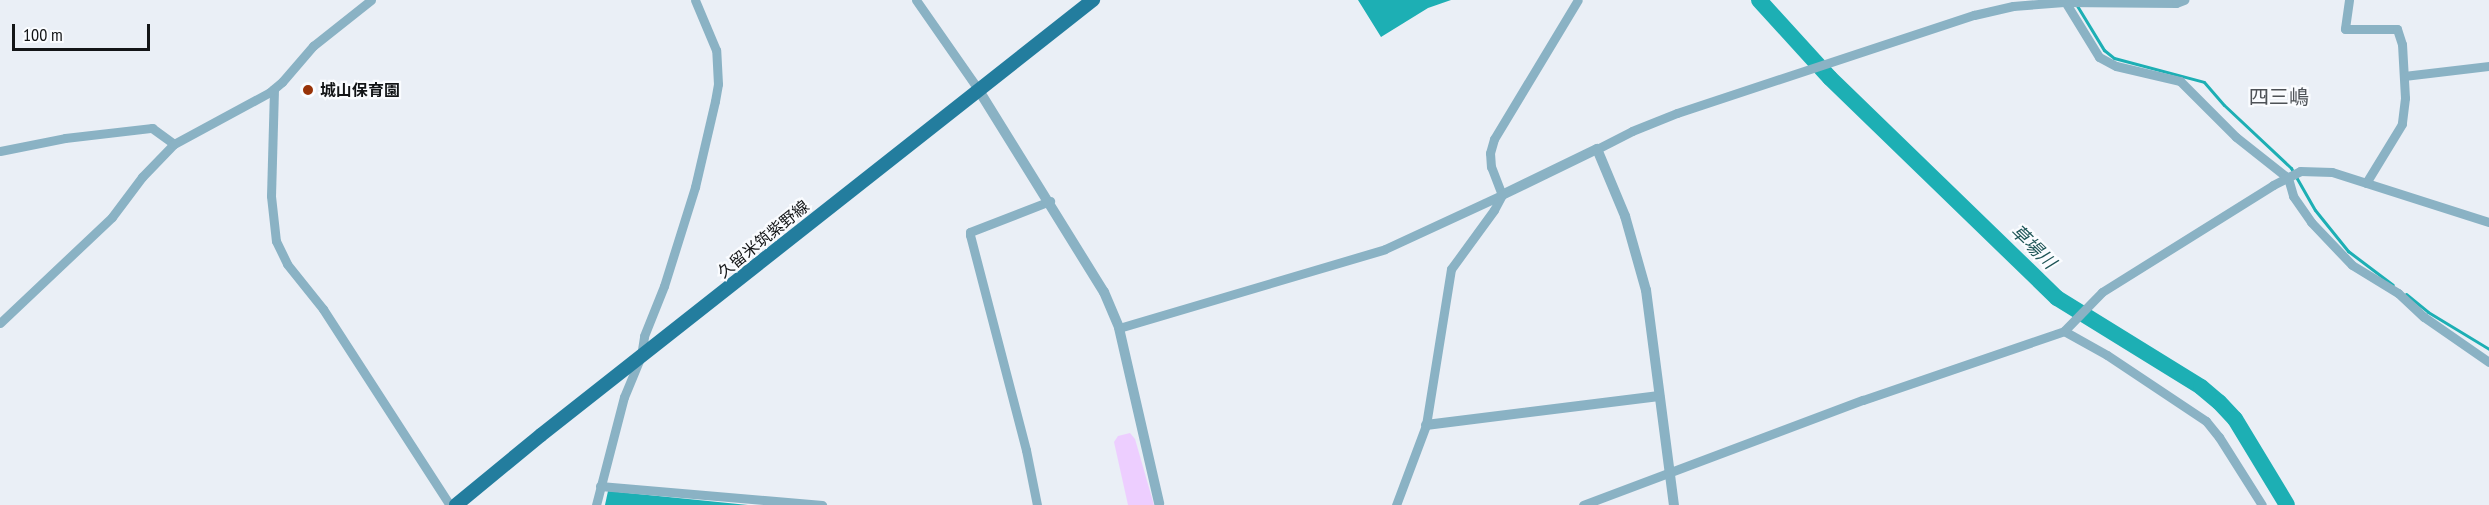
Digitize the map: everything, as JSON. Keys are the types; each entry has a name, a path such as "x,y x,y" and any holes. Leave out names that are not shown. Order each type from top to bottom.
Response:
{"main road":[{"name":"久留米筑紫野線","path":"456,505 641,356 1093,0"}],"street":[{"path":"0,323 112,217 142,177 174,144 274,89 313,46 361,3 371,0"},
{"path":"596,505 624,397 641,356 644,336 664,286 695,187 718,84 716,50 695,0"},
{"path":"916,0 978,89 1092,271 1119,328 1159,504"},
{"path":"1396,505 1426,426 1451,268 1494,210 1502,195 1491,167 1490,153 1494,139 1578,0"},
{"path":"1119,328 1385,249 1502,195 1632,130 1974,15 2013,6 2064,1 2176,3 2184,0"},
{"path":"2349,0 2345,29 2397,29 2403,44 2405,98 2402,124 2366,183"},
{"path":"2064,1 2099,57 2116,66 2180,81 2236,137 2288,178 2293,196 2311,222 2352,265 2398,293 2424,317 2489,362"},
{"path":"2404,76 2489,66"},
{"path":"274,89 271,196 276,241 287,264 323,309 450,505"},
{"path":"0,151 65,138 152,128 174,144"},
{"path":"1597,149 1625,216 1646,290 1674,505"},
{"path":"1583,505 1863,400 2064,331 2102,292 2273,185 2300,171 2332,172 2489,222"},
{"path":"1037,505 1026,450 970,232 1050,201"},
{"path":"2064,331 2107,355 2206,421 2219,437 2262,505"},
{"path":"1426,426 1659,396"},
{"path":"600,486 822,505"}],"shaded area":[{"path":"1130,433 1135,439 1154,505 1128,505 1114,442 1118,436"}],"water":[{"path":"1358,0 1451,0 1428,8 1381,37"},
{"path":"608,491 748,505 605,505"}],"waterway":[{"name":"草場川","path":"1759,0 1830,78 2057,298 2201,387 2219,402 2235,419 2287,505"},
{"path":"2076,4 2104,50 2114,58 2204,82 2224,105 2291,168 2315,210 2348,251 2393,285"},
{"path":"2406,294 2428,312 2489,349"}],"place":[{"name":"城山保育園","path":"308,90"}],"district":[{"name":"四三嶋","path":"2279,97"}]}
